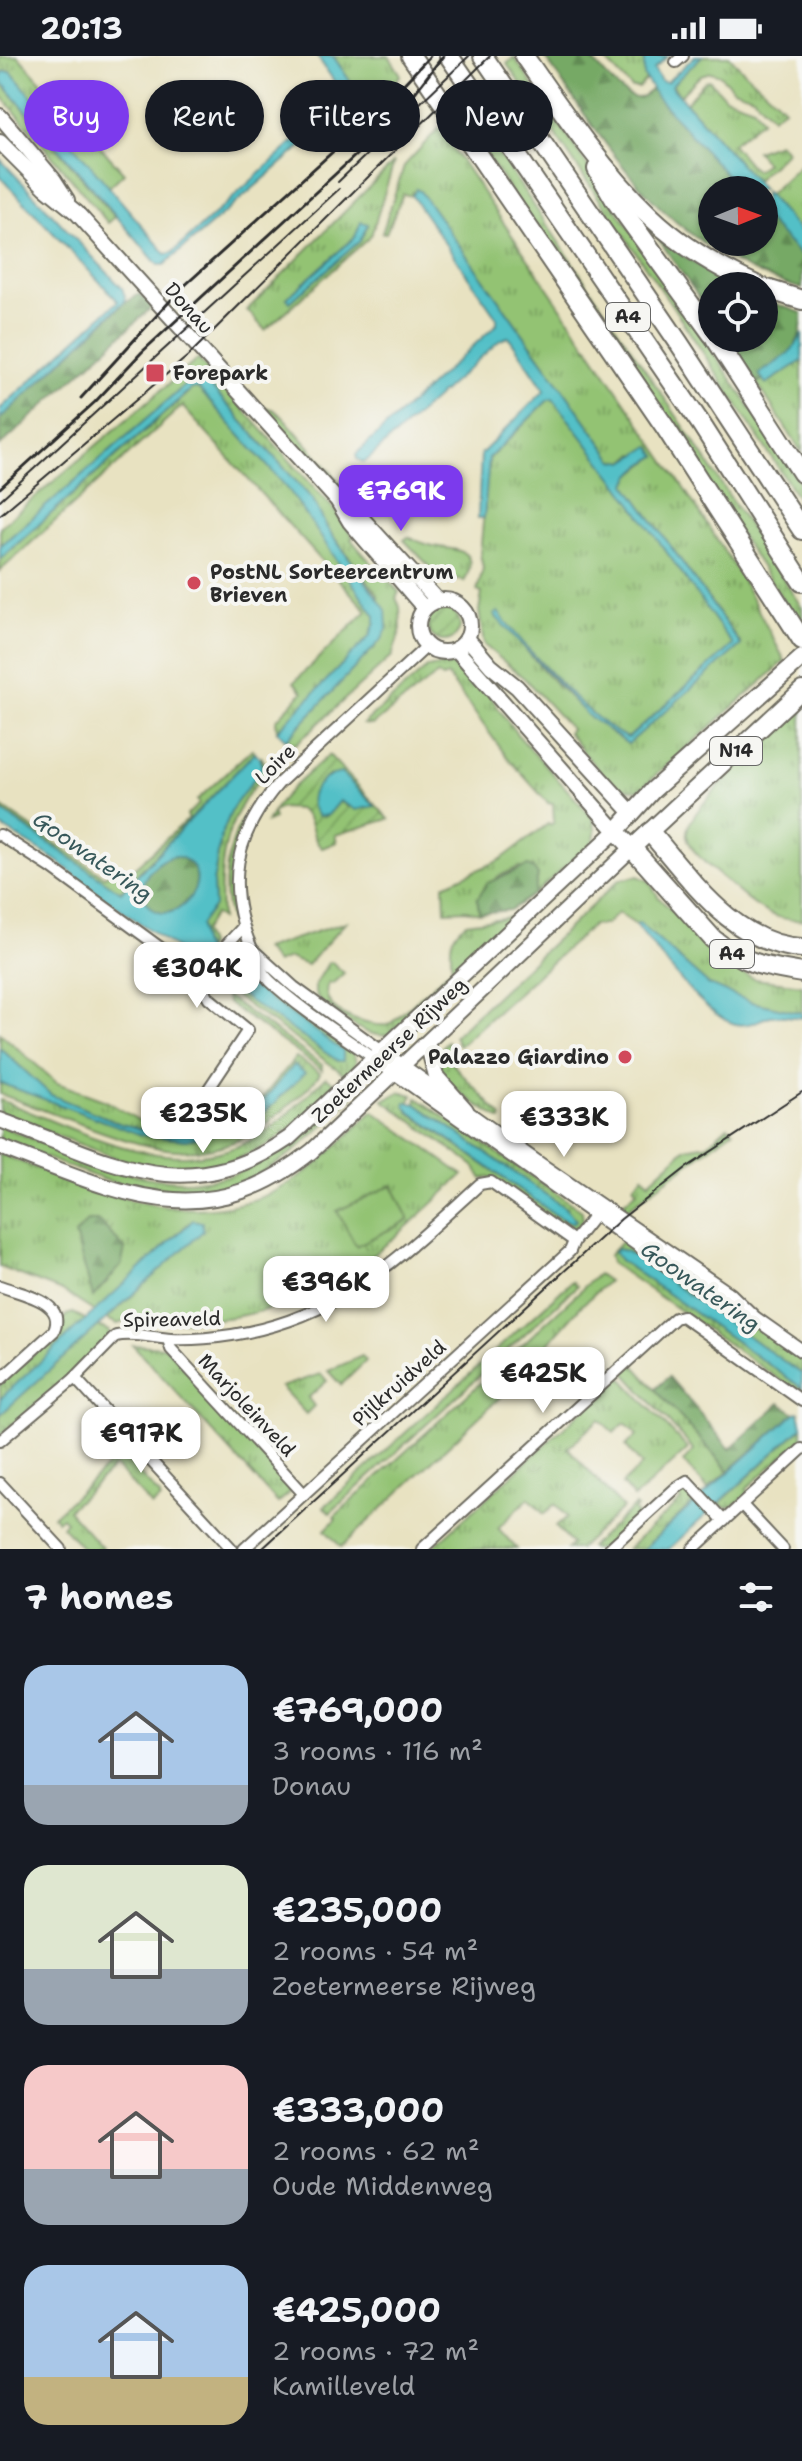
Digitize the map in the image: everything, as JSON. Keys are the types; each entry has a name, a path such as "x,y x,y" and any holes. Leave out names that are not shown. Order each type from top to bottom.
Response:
{"highway":[{"name":"A4","path":"411,56 665,427 801,638"},
{"name":"A4","path":"449,56 701,424 802,582"},
{"name":"A4","path":"483,56 802,530"},
{"path":"524,56 563,112 651,218 729,272"},
{"path":"563,112 615,200 698,314"},
{"path":"778,292 802,300"},
{"path":"724,352 802,473"},
{"name":"A4","path":"650,832 717,906 745,931 777,945 802,948"},
{"name":"A4","path":"632,848 724,948 751,963 802,973"}],"main road":[{"name":"Donau","path":"0,116 54,180 77,213 337,500 357,513 431,604"},
{"name":"Donau","path":"0,142 45,187 77,213"},
{"path":"455,602 464,609 470,623 467,638 456,649 443,652 427,646 420,638 419,617 431,604 455,602"},
{"path":"467,638 491,666 517,687 650,832"},
{"path":"456,649 632,848"},
{"name":"N14","path":"616,831 703,745 802,658"},
{"name":"N14","path":"632,848 798,694"},
{"name":"Zoetermeerse Rijweg","path":"0,1120 137,1171 179,1176 213,1173 258,1158 289,1138 616,831"},
{"name":"Zoetermeerse Rijweg","path":"0,1147 142,1198 161,1201 201,1201 256,1187 293,1166 632,848"},
{"path":"427,1043 436,1076 466,1110"}],"street":[{"name":"Loire","path":"378,1055 269,980 258,965 243,927 236,895 239,855 248,827 261,804 279,783 427,646"},
{"path":"0,835 50,867 195,973 209,998 248,1030 192,1114"},
{"path":"195,973 207,966 243,927"},
{"path":"378,1055 598,1211"},
{"path":"398,1070 466,1110 735,1313 755,1318 802,1351"},
{"name":"Spireaveld","path":"0,1441 75,1378 116,1336 168,1339 211,1337 261,1329 310,1313 357,1290 407,1251 480,1184 491,1182 574,1241"},
{"name":"Pijlkruidveld","path":"244,1549 570,1251 574,1241 598,1211"},
{"path":"0,1286 47,1304 54,1310 58,1321 54,1331 0,1380"},
{"path":"422,1549 671,1320 682,1316 802,1401"},
{"name":"Marjoleinveld","path":"168,1339 171,1349 304,1494"},
{"path":"75,1378 232,1549"},
{"path":"693,1549 720,1517 742,1505 802,1449"},
{"path":"609,1549 687,1481 720,1517"},
{"path":"0,1483 61,1549"},
{"path":"742,1505 783,1549"}],"green space":[{"path":"0,56 18,56 40,80 24,80 24,88 11,72 6,71 0,76"},
{"path":"333,56 389,56 401,75 397,80 349,80"},
{"path":"544,56 589,56 618,88 631,97 641,97 653,88 657,97 728,176 698,176 698,238 651,198 597,132"},
{"path":"601,56 644,56 646,80 639,88 632,88"},
{"path":"702,56 729,56 784,108 772,117 753,96 733,89 720,75 711,72 701,75 680,96 672,84"},
{"path":"514,57 530,80 518,80 507,64"},
{"path":"0,80 24,109 24,123 0,94"},
{"path":"709,80 725,97 754,107 762,120 732,144 755,171 766,163 756,151 779,143 787,151 760,176 751,176 686,103"},
{"path":"553,115 698,330 698,345 553,131"},
{"path":"436,131 436,152 455,152 683,487 739,574 785,661 639,790 618,785 599,770 568,733 571,729 525,679 484,645 479,611 482,593 477,591 483,568 480,554 489,459 548,400 553,399 733,645 628,738 613,730 578,701 498,613 557,685 609,731 628,744 741,644 627,485 630,476 656,456 634,454 625,462 614,460 420,191 412,192 412,196 403,194 386,233 382,233 404,166"},
{"path":"49,152 60,152 115,217 108,223"},
{"path":"78,152 105,152 124,173 108,188"},
{"path":"484,152 498,152 693,440 802,608 802,628"},
{"path":"394,162 371,236 265,330 247,310","holes":["368,225 360,241 291,301 287,298"]},
{"path":"801,164 802,220 796,228 778,207 778,186"},
{"path":"650,227 682,255 709,272 698,272 698,296"},
{"path":"778,232 802,257 802,289 778,280 778,272 755,272 725,256 778,256"},
{"path":"140,294 152,307 0,446 0,419 122,305"},
{"path":"778,305 802,313 796,344 786,356 760,374 763,379 757,383 736,352 778,352"},
{"path":"702,352 713,352 767,432 802,486 802,504"},
{"path":"198,359 333,508 353,537 351,539 399,592 396,598 400,607 401,629 392,656 296,744 286,740 382,639 378,595 327,528 313,500 203,378 188,383 0,546 0,527"},
{"path":"802,361 802,453 757,383 763,379 766,384"},
{"path":"198,388 289,490 375,616 369,637 277,731 276,720 303,692 294,682 367,611 182,406 0,571 0,559 192,389"},
{"path":"262,406 284,418 367,513 341,493"},
{"path":"408,537 464,553 470,563 464,582 460,579 434,580 431,577 434,571 404,540"},
{"path":"444,609 456,613 460,625 456,637 444,641 432,637 428,625 432,613"},
{"path":"452,666 467,679 474,674 516,733 591,816 595,827 593,840 584,854 578,855 534,894 535,885 519,867 497,877 477,899 480,913 445,911 444,885 500,860 550,825 554,822 553,804 548,803 507,757 447,675 442,678 438,674 372,725 363,724 427,668"},
{"path":"802,710 802,920 791,920 770,914 744,897 698,855 687,836 689,824 715,790"},
{"path":"252,749 255,752 120,892 0,809 0,806 104,876 113,872 122,879 188,819 187,815 199,804 197,800"},
{"path":"329,755 389,819 335,835 337,842 322,848 304,813 298,809 280,808 272,813 294,786","holes":["330,775 349,808 340,801 323,817 319,783"]},
{"path":"261,756 268,769 233,821 223,857 221,919 214,914 203,932 208,945 206,951 200,925 214,906 213,883 221,836 233,807 262,768"},
{"path":"242,819 245,820 232,867 233,916 230,920 225,882 232,843"},
{"path":"175,856 189,862 196,872 196,884 183,905 173,912 161,913 144,899 143,883 152,868"},
{"path":"527,866 538,875 534,894 510,910 480,913 477,899 487,883"},
{"path":"638,876 649,881 659,898 726,966 755,979 802,985 802,1013 751,1002 709,985 639,923 636,925 618,913 605,925 593,925 459,1046 454,1036 619,880"},
{"path":"510,917 512,922 388,1035 361,1029 320,1001 315,994 315,985 328,963 332,962 344,973 332,984 329,982 326,992 336,1009 369,1024 389,1025 452,968 452,943 460,928 466,923"},
{"path":"346,922 307,965 289,958 276,963 264,949"},
{"path":"233,975 260,988 269,984 300,1014 353,1053 356,1061 354,1069 347,1076 232,994 230,983"},
{"path":"225,995 322,1065 322,1070 228,1003"},
{"path":"0,1033 57,1083 106,1101 140,1121 209,1117 254,1103 263,1097 296,1057 320,1073 281,1112 257,1130 233,1142 210,1149 163,1148 113,1135 0,1094 0,1083 154,1138 260,1117 299,1079 251,1107 210,1120 206,1127 153,1132 121,1124 51,1095 0,1048"},
{"path":"447,1041 452,1052 447,1058 502,1117 501,1120 465,1096 444,1076 439,1065 439,1053"},
{"path":"326,1077 337,1085 268,1145 228,1163 174,1170 119,1159 0,1114 0,1100 124,1147 156,1154 188,1156 220,1152 251,1140 290,1112"},
{"path":"346,1092 353,1097 289,1155 251,1177 215,1190 179,1193 144,1190 74,1169 0,1140 0,1126 103,1166 138,1176 173,1181 208,1180 243,1171 278,1153"},
{"path":"401,1092 413,1095 407,1107 409,1112 560,1218 565,1221 575,1219 565,1208 416,1104 417,1098 582,1211 583,1220 575,1230 566,1231 489,1177 482,1179 474,1166 383,1100"},
{"path":"373,1111 463,1175 410,1224 356,1267 328,1285 297,1299 263,1311 219,1319 137,1320 117,1324 107,1319 202,1231 189,1223 95,1312 62,1291 0,1267 0,1154 111,1195 188,1209 225,1207 263,1197 299,1177"},
{"path":"728,1126 733,1131 627,1209 622,1204 637,1191 633,1186 643,1176 649,1182 686,1148 708,1144"},
{"path":"392,1185 409,1220 356,1246 337,1211"},
{"path":"87,1221 99,1221 125,1249 121,1266 93,1297 75,1235"},
{"path":"624,1239 802,1359 802,1374 626,1251 620,1260 802,1388 802,1395 611,1263 609,1255"},
{"path":"598,1274 608,1281 582,1305 527,1367 514,1352"},
{"path":"572,1281 577,1286 330,1513 324,1507"},
{"path":"73,1313 87,1320 0,1400 0,1385 58,1332 66,1315"},
{"path":"98,1326 109,1331 110,1336 71,1375 0,1435 0,1415"},
{"path":"133,1345 166,1347 294,1488 278,1503"},
{"path":"362,1356 366,1361 341,1385 328,1371"},
{"path":"509,1357 523,1372 341,1547 325,1530 336,1519 334,1517"},
{"path":"633,1364 729,1471 708,1489 683,1462 694,1450 624,1372"},
{"path":"321,1374 327,1381 308,1398 314,1406 306,1414 281,1387"},
{"path":"620,1376 688,1449 634,1498 622,1484 642,1465 626,1446 637,1435 625,1423 614,1433 599,1419 568,1448 623,1508 579,1549 567,1549 572,1544 556,1527 567,1517 555,1504 544,1514 529,1498 498,1528 517,1549 431,1549"},
{"path":"669,1377 730,1449 780,1403 795,1413 729,1471 655,1389"},
{"path":"802,1427 802,1439 746,1489 749,1492 732,1507 723,1507 720,1503"},
{"path":"121,1454 160,1499 152,1506 115,1466 68,1510 103,1549 83,1549 62,1526 66,1521 62,1517 57,1521 53,1516"},
{"path":"686,1491 695,1501 643,1549 627,1549 681,1500 678,1495"},
{"path":"635,1506 638,1516 602,1549 590,1547"}],"water":[{"path":"317,56 333,56 349,80 333,80"},
{"path":"644,56 668,56 654,69 661,81 667,82 695,56 702,56 671,86 751,176 728,176 657,97 644,76"},
{"path":"3,72 11,72 24,87 24,108 0,80"},
{"path":"61,152 79,152 166,254 172,253 283,152 295,152 164,265 158,265"},
{"path":"0,159 122,288 126,300 0,419 0,409 118,301 0,177"},
{"path":"416,189 614,460 625,462 650,446 657,456 643,464 627,485 741,645 628,744 588,716 494,615 498,612 541,662 596,717 628,738 733,645 553,399 548,400 489,458 484,518 478,518 481,454 545,390 511,340 508,337 500,340 364,463 357,459 356,454 497,324 497,318 412,196"},
{"path":"778,207 802,234 802,257 778,232"},
{"path":"361,222 368,224 360,241 290,302 287,298 355,237"},
{"path":"802,333 802,361 766,384 759,374 790,351"},
{"path":"203,378 313,500 327,528 386,610 387,629 382,639 286,740 277,731 369,637 375,616 289,490 198,388 191,389 0,559 0,546 188,383"},
{"path":"255,752 262,768 233,807 221,836 213,883 214,906 200,925 206,951 203,954 178,950 59,862 0,826 0,810 121,892","holes":["175,856 189,862 196,872 196,884 183,905 173,912 161,913 150,907 142,891 152,868"]},
{"path":"341,773 375,806 356,810 340,801 328,815 318,816 311,802 315,788 326,778"},
{"path":"639,923 709,985 751,1002 802,1013 802,1018 775,1015 741,1025 723,1019 682,981 636,925"},
{"path":"243,980 343,1051 343,1061 338,1061 235,991 234,983"},
{"path":"0,1048 51,1095 121,1124 153,1132 206,1127 210,1120 263,1101 294,1065 305,1073 260,1117 228,1131 186,1140 142,1135 0,1083"},
{"path":"406,1102 416,1104 565,1208 576,1220 573,1223 560,1218 409,1111"},
{"path":"193,1220 202,1222 203,1231 0,1415 0,1399"},
{"path":"617,1249 626,1251 802,1374 802,1388 620,1260 614,1252"},
{"path":"799,1412 802,1427 669,1549 643,1549 795,1413"}],"tram line":[{"path":"338,182 469,56"},
{"path":"0,515 188,356 490,56"},
{"path":"0,500 339,189"},
{"path":"262,1549 621,1219 686,1168 802,1092"}],"railway":[{"path":"81,398 182,288 379,110 430,56"},
{"path":"0,488 369,143 403,108 443,56"}],"place":[{"name":"Forepark","path":"155,373"},
{"name":"PostNL Sorteercentrum Brieven","path":"194,583"},
{"name":"Palazzo Giardino","path":"625,1057"}],"water label":[{"name":"Goowatering","path":"93,856"},
{"name":"Goowatering","path":"701,1286"}]}
